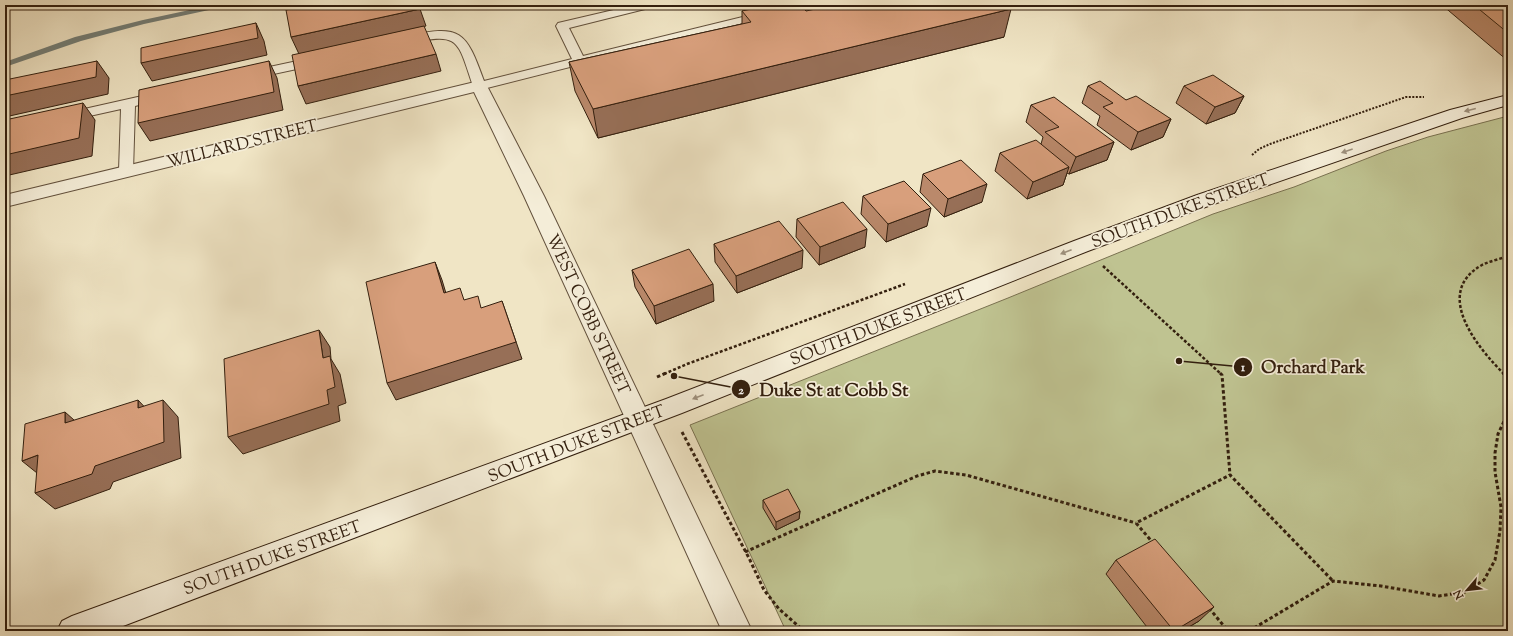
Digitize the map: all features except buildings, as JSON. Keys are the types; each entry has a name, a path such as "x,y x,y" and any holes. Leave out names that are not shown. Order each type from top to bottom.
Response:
{"main road":[{"name":"WILLARD STREET","path":"5,201 479,86"},
{"name":"WEST COBB STREET","path":"479,86 534,196 737,631"},
{"name":"SOUTH DUKE STREET","path":"72,631 637,419 1081,246 1204,200 1397,133 1456,114 1508,100"}],"lane":[{"path":"579,61 562,26 649,5"},
{"path":"394,43 440,34 454,36 463,43 479,86 744,21 780,10 785,5"},
{"path":"234,79 326,58"},
{"path":"51,120 173,93"},
{"path":"126,171 128,103"}],"path":[{"path":"1081,246 1222,375 1230,475 1333,581"},
{"path":"1508,256 1482,264 1468,274 1461,286 1459,303 1464,323 1481,351 1508,378"},
{"path":"1249,631 1333,581 1381,586 1438,596 1465,592 1484,580 1495,560 1500,531 1501,507 1495,472 1495,453 1498,434 1508,414"},
{"path":"681,431 764,590 779,609 804,631"},
{"path":"745,552 917,476 935,471 966,475 1136,523 1157,547"},
{"path":"1136,523 1230,475"},
{"path":"1208,607 1228,631"}],"green space":[{"path":"1508,116 1508,631 786,631 690,425 1008,298 1213,214 1294,187 1386,151 1428,137"}],"waterway":[{"path":"5,65 78,39 143,22 223,5"}],"place":[{"name":"Orchard Park","path":"1179,361"},
{"name":"Duke St at Cobb St","path":"674,376"}]}
